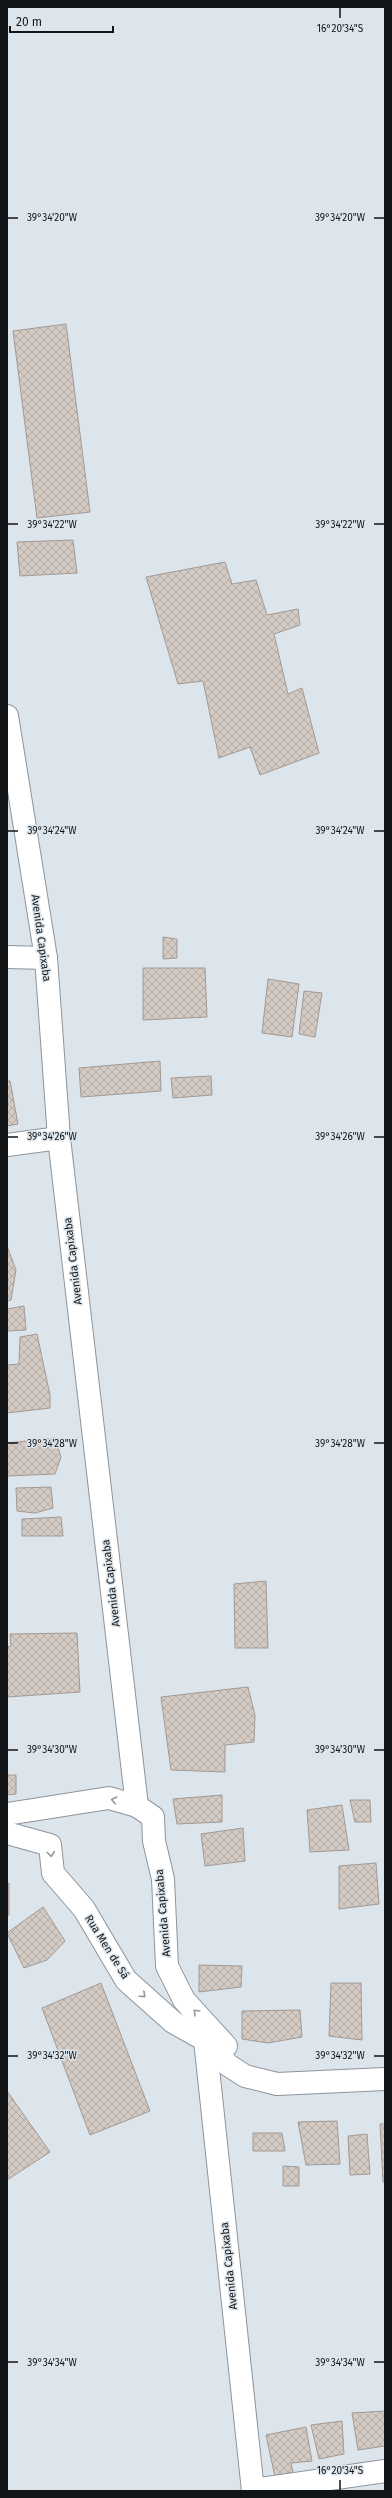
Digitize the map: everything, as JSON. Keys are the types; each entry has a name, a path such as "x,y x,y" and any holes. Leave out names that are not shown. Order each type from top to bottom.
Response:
{"street":[{"name":"Avenida Capixaba","path":"7,716 46,958 59,1138 137,1806 153,1817 154,1841 163,1879 167,1966 184,2000 237,2056 277,2084"},
{"path":"7,957 46,958"},
{"path":"7,1145 59,1138"},
{"path":"7,1814 109,1798 137,1806"},
{"name":"Rua Men de Sá","path":"7,1834 50,1845 53,1873 84,1909 126,1980 173,2022 205,2040 228,2065 245,2076 277,2084 385,2078"},
{"name":"Avenida Capixaba","path":"205,2040 253,2490"},
{"path":"253,2490 385,2471"}],"building":[{"path":"66,324 90,512 37,518 13,331"},
{"path":"73,540 77,573 20,576 17,542"},
{"path":"225,562 232,584 256,580 267,615 298,609 300,625 274,634 288,694 302,688 319,753 260,775 250,747 219,758 203,681 178,684 146,577"},
{"path":"163,937 177,939 177,958 163,959"},
{"path":"143,968 205,968 207,1017 143,1020"},
{"path":"268,979 299,984 292,1037 262,1033"},
{"path":"304,991 322,993 315,1037 299,1034"},
{"path":"160,1061 161,1091 81,1097 79,1068"},
{"path":"211,1076 212,1095 173,1098 171,1078"},
{"path":"7,1081 10,1081 18,1124 7,1126"},
{"path":"7,1246 16,1270 11,1300 7,1301"},
{"path":"24,1306 26,1330 7,1331 7,1309"},
{"path":"37,1334 50,1395 50,1408 7,1413 7,1365 19,1364 20,1337"},
{"path":"55,1438 61,1457 55,1474 7,1476 7,1443"},
{"path":"51,1487 53,1508 35,1513 17,1511 16,1488"},
{"path":"61,1517 63,1536 22,1536 22,1519"},
{"path":"266,1581 268,1648 235,1648 234,1584"},
{"path":"77,1633 80,1692 7,1697 7,1647 11,1646 10,1634"},
{"path":"248,1687 255,1715 254,1742 225,1745 225,1772 171,1770 161,1697"},
{"path":"7,1775 16,1775 16,1794 7,1795"},
{"path":"222,1795 222,1822 177,1824 173,1799"},
{"path":"350,1800 370,1800 371,1822 355,1822"},
{"path":"342,1805 349,1850 310,1852 307,1810"},
{"path":"243,1828 245,1861 205,1866 201,1834"},
{"path":"376,1863 379,1904 339,1909 339,1866"},
{"path":"9,1883 9,1915 7,1916 7,1884"},
{"path":"43,1907 65,1941 47,1960 24,1968 7,1933"},
{"path":"199,1965 242,1966 241,1987 199,1992"},
{"path":"101,1983 150,2111 90,2135 42,2008"},
{"path":"331,1983 361,1983 362,2040 329,2036"},
{"path":"300,2010 302,2037 268,2043 242,2039 242,2011"},
{"path":"7,2091 50,2152 7,2180"},
{"path":"337,2121 340,2164 306,2165 298,2122"},
{"path":"380,2124 385,2124 385,2182 383,2182"},
{"path":"253,2133 282,2133 285,2151 253,2151"},
{"path":"367,2134 370,2174 350,2175 348,2136"},
{"path":"283,2166 299,2167 299,2186 283,2186"},
{"path":"385,2411 385,2446 358,2450 352,2413"},
{"path":"342,2421 344,2454 319,2459 311,2425"},
{"path":"306,2427 312,2461 291,2463 293,2472 275,2477 266,2435"}]}
